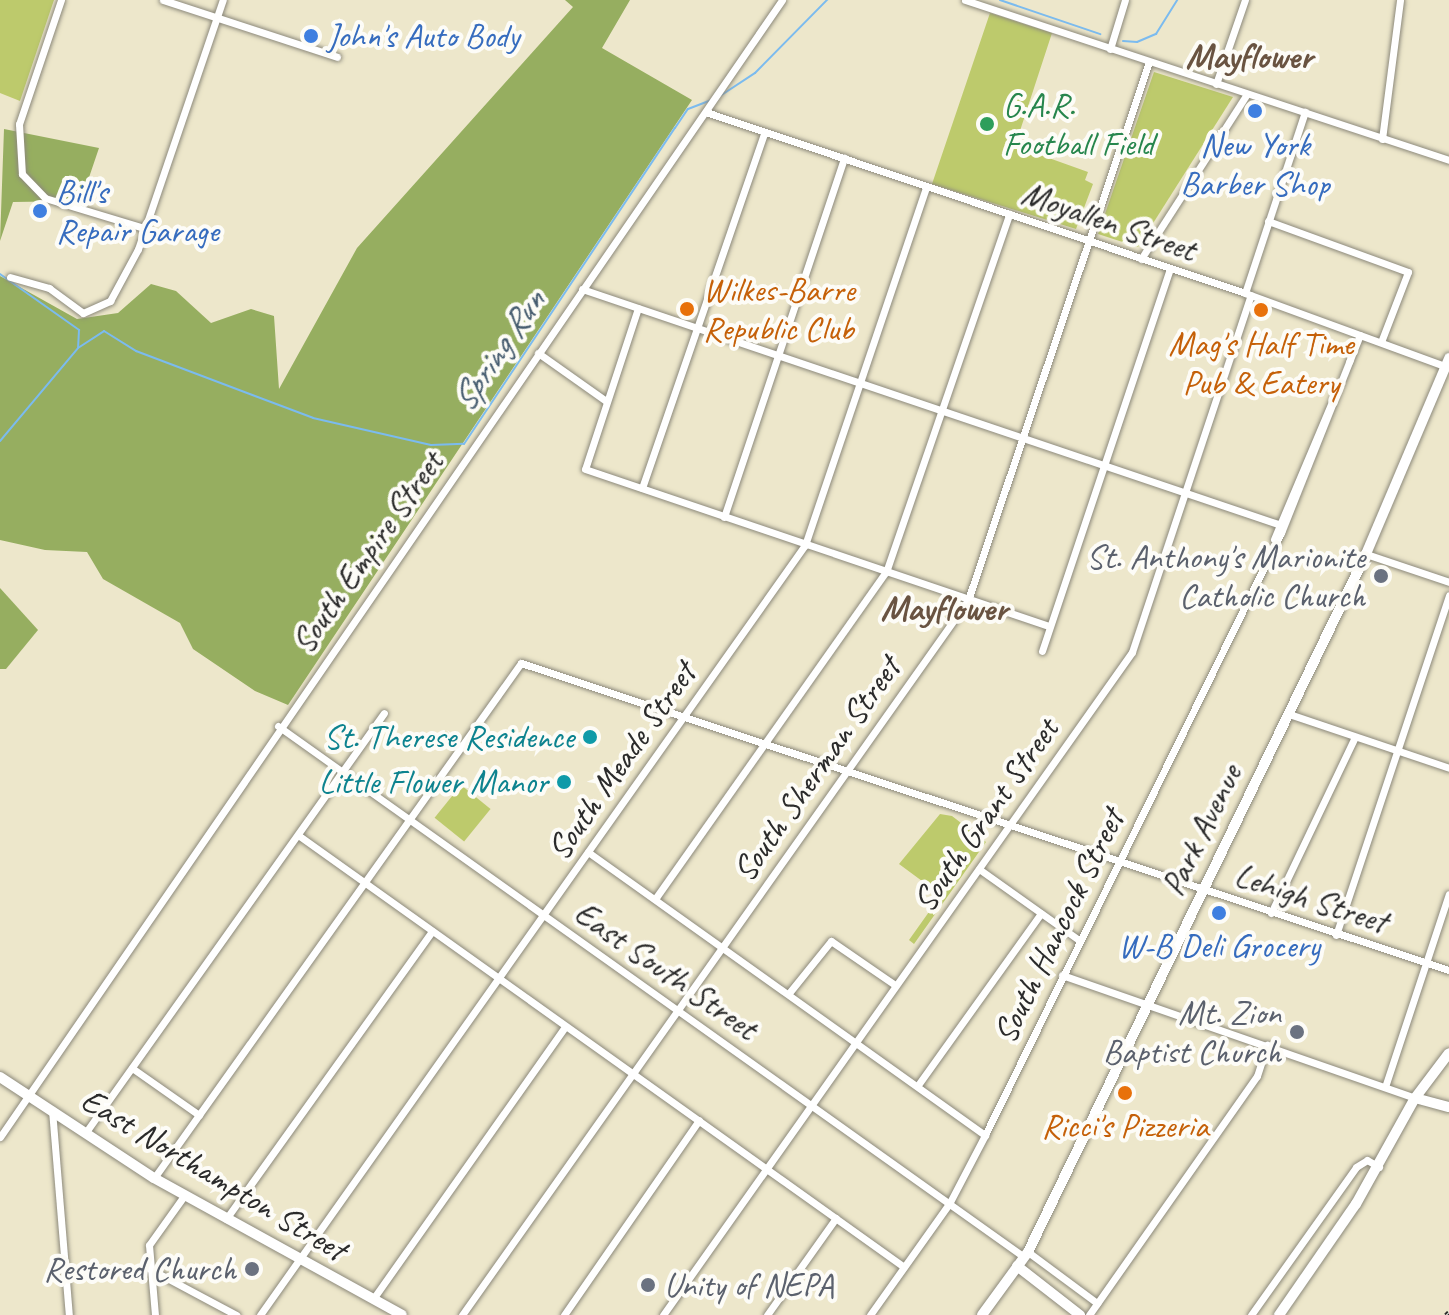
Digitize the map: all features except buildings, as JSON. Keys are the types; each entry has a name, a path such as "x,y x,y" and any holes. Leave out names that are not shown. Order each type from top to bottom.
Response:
{"street":[{"path":"61,0 19,124 16,143 22,174 45,198 144,228"},
{"path":"163,0 337,57"},
{"path":"10,277 49,288 83,313 110,301 144,228 223,0"},
{"name":"South Empire Street","path":"0,1137 278,726 782,0"},
{"path":"965,0 1449,160"},
{"path":"1110,49 1125,0"},
{"path":"1216,84 1245,0"},
{"path":"1382,139 1400,0"},
{"name":"South Sherman Street","path":"462,1315 968,600 1149,62"},
{"path":"1141,259 1247,94"},
{"name":"Moyallen Street","path":"706,112 1448,364"},
{"name":"South Grant Street","path":"663,1315 1132,652 1305,112"},
{"path":"642,488 764,133"},
{"path":"724,517 844,158"},
{"name":"South Meade Street","path":"260,1315 805,545 926,187"},
{"path":"655,899 886,572 1009,214"},
{"path":"1268,221 1408,272 1381,342"},
{"path":"1042,651 1170,269"},
{"path":"582,289 1278,524"},
{"path":"638,308 585,469 1049,626"},
{"name":"South Hancock Street","path":"870,1315 949,1204 985,1135 1272,548 1322,437 1360,335"},
{"path":"538,353 606,401"},
{"name":"South Hancock Street","path":"1272,548 1278,524 1350,360"},
{"name":"Park Avenue","path":"982,1315 1026,1254 1366,554 1448,364"},
{"path":"1366,554 1449,582"},
{"path":"1336,935 1449,595"},
{"name":"Lehigh Street","path":"409,819 521,663 1117,863 1449,970"},
{"path":"86,1132 384,713"},
{"path":"1289,714 1449,768"},
{"name":"East South Street","path":"278,726 949,1204 1097,1303"},
{"path":"1271,913 1355,737"},
{"path":"154,1178 409,819"},
{"path":"298,835 904,1267"},
{"path":"588,852 985,1135"},
{"path":"979,869 1079,940"},
{"path":"1385,1087 1449,894"},
{"path":"918,1085 1041,913"},
{"path":"226,1219 432,931"},
{"path":"789,993 831,941 895,985"},
{"path":"1062,975 1415,1098 1449,1107"},
{"path":"373,1299 565,1027"},
{"path":"1089,1315 1257,1076 1267,1045"},
{"path":"1279,1315 1379,1167 1415,1098 1449,1053"},
{"path":"132,1068 199,1115"},
{"name":"East Northampton Street","path":"0,1077 184,1196 402,1315"},
{"path":"52,1110 69,1315"},
{"path":"564,1315 699,1120"},
{"path":"1251,1315 1356,1167 1367,1160 1379,1167"},
{"path":"155,1315 149,1245 184,1196"},
{"path":"767,1315 836,1218"},
{"path":"1017,1266 1080,1315"},
{"path":"150,1269 236,1315"}],"green space":[{"path":"0,0 54,0 20,101 0,93"},
{"path":"565,0 630,0 602,48 692,100 288,705 255,691 193,649 180,623 103,579 87,552 45,550 0,540 0,276 77,319 118,313 151,284 176,291 211,323 251,309 274,316 279,389 357,248 573,7"},
{"name":"G.A.R. Football Field","path":"990,13 1052,33 1015,146 1088,172 1085,180 1093,184 1076,229 932,184"},
{"path":"1154,72 1233,97 1138,247 1098,234"},
{"path":"4,129 99,148 81,201 13,202 0,241"},
{"path":"0,588 38,630 6,669 0,669"},
{"path":"461,785 491,809 464,842 435,818"},
{"path":"940,814 952,816 986,842 914,944 909,940 941,895 899,864"}],"waterway":[{"name":"Spring Run","path":"720,96 755,73 827,0"},
{"name":"Spring Run","path":"1000,0 1100,34"},
{"name":"Spring Run","path":"1123,41 1137,42 1156,34 1177,0"},
{"name":"Spring Run","path":"0,441 78,348 104,331 136,351 313,418 431,445 464,444 688,109 711,100"},
{"path":"0,274 79,330 78,347"}],"railway":[{"path":"1446,1315 1449,1312"}],"place":[{"name":"John's Auto Body","path":"311,36"},
{"name":"New York Barber Shop","path":"1255,111"},
{"name":"G.A.R. Football Field","path":"987,124"},
{"name":"Bill's Repair Garage","path":"40,211"},
{"name":"Wilkes-Barre Republic Club","path":"687,309"},
{"name":"Mag's Half Time Pub & Eatery","path":"1261,310"},
{"name":"St. Anthony's Marionite Catholic Church","path":"1381,576"},
{"name":"St. Therese Residence","path":"590,737"},
{"name":"Little Flower Manor","path":"564,782"},
{"name":"W-B Deli Grocery","path":"1219,913"},
{"name":"Mt. Zion Baptist Church","path":"1297,1032"},
{"name":"Ricci's Pizzeria","path":"1125,1093"},
{"name":"Restored Church","path":"252,1269"},
{"name":"Unity of NEPA","path":"648,1285"}],"district":[{"name":"Mayflower","path":"1249,57"},
{"name":"Mayflower","path":"944,609"}]}
